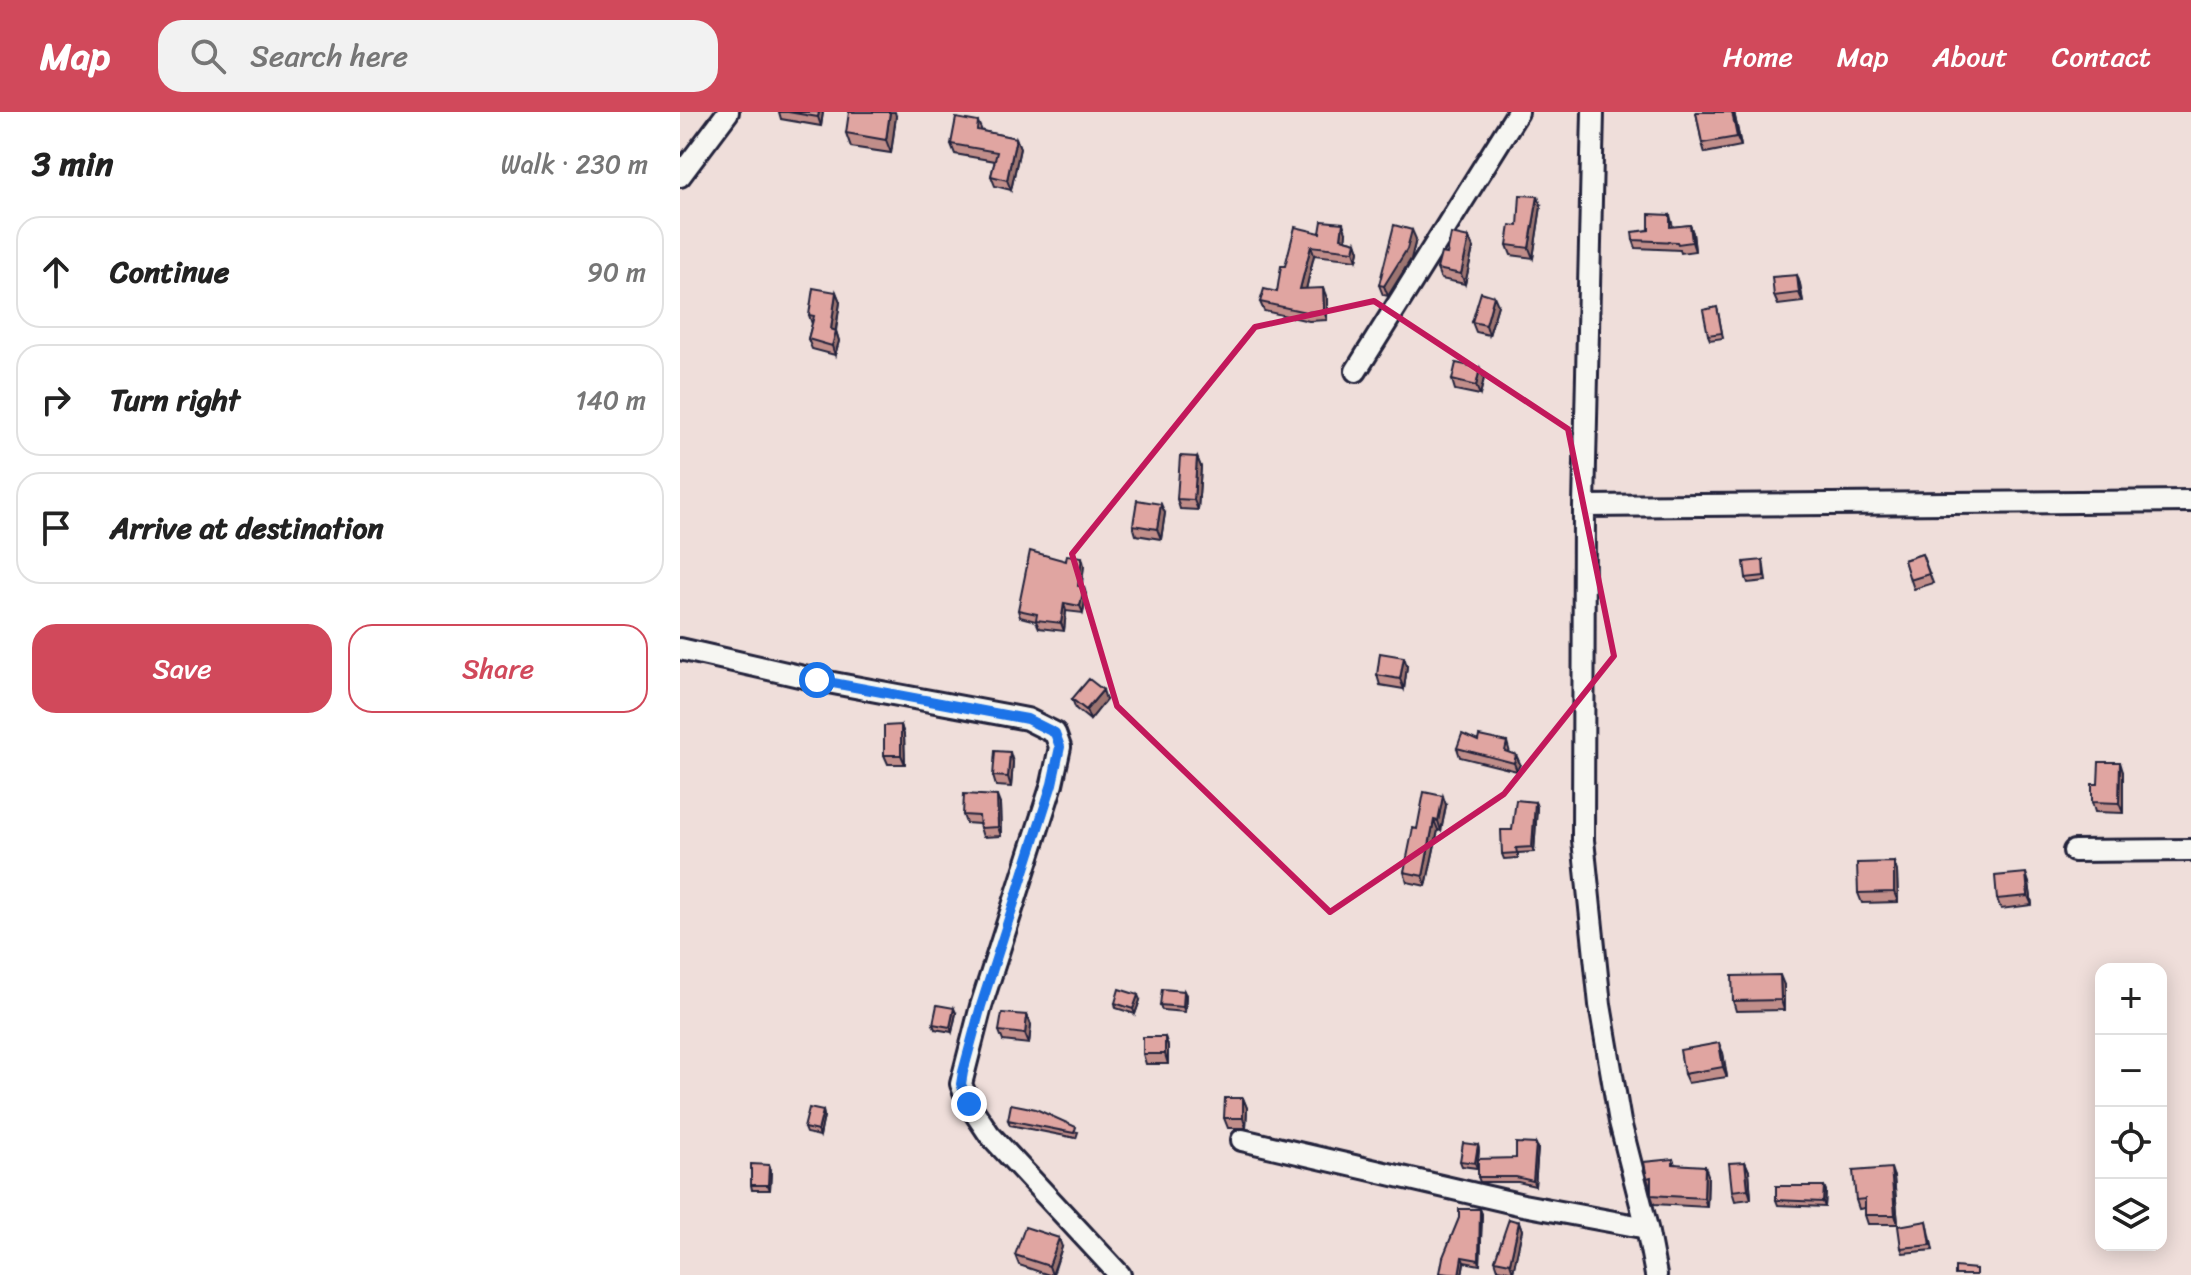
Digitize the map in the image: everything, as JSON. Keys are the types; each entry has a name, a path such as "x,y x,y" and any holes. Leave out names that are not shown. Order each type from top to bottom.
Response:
{"street":[{"path":"680,176 728,112"},
{"path":"1356,371 1518,112"},
{"path":"1593,112 1584,506 1583,840 1605,1034 1620,1122 1656,1275"},
{"path":"1584,506 2191,501"},
{"path":"680,649 817,680 1027,719 1055,733 1060,747 1052,784 981,1006 961,1084 969,1104 989,1134 1120,1275"},
{"path":"2074,851 2191,850"},
{"path":"1242,1140 1523,1205 1647,1228"}],"highlighted area":[{"path":"1374,301 1568,429 1614,656 1504,794 1330,912 1117,706 1072,554 1255,327"}],"building":[{"path":"788,112 819,112 818,117"},
{"path":"849,112 890,112 886,140 846,133"},
{"path":"1696,112 1732,112 1737,137 1702,143"},
{"path":"956,118 978,122 977,130 1016,138 1007,180 991,176 997,152 951,144"},
{"path":"1520,195 1538,196 1529,248 1507,245 1510,225 1518,226"},
{"path":"1649,214 1670,215 1670,227 1690,225 1692,242 1678,244 1633,240 1632,232 1649,230"},
{"path":"1322,221 1343,223 1341,238 1356,242 1354,251 1311,246 1300,289 1323,288 1324,311 1306,312 1260,302 1264,289 1277,292 1281,266 1285,266 1295,227 1320,233"},
{"path":"1394,225 1412,230 1407,249 1384,286 1379,285"},
{"path":"1451,234 1469,238 1461,274 1437,269 1441,253 1447,254"},
{"path":"1797,275 1799,293 1774,296 1772,277"},
{"path":"813,288 836,292 831,329 836,331 832,346 808,339 814,316 809,315"},
{"path":"1481,292 1494,296 1486,325 1472,322"},
{"path":"1717,307 1722,333 1708,335 1703,310"},
{"path":"1456,363 1480,368 1476,386 1452,380"},
{"path":"1180,456 1197,457 1194,500 1177,499"},
{"path":"1137,500 1161,504 1157,529 1133,525"},
{"path":"1030,551 1066,561 1067,555 1082,557 1078,586 1084,587 1080,606 1064,603 1061,623 1036,620 1037,614 1018,610"},
{"path":"1922,554 1929,574 1910,580 1904,560"},
{"path":"1763,560 1764,576 1746,578 1744,562"},
{"path":"1380,653 1404,657 1400,679 1377,675"},
{"path":"1089,679 1103,690 1086,710 1072,699"},
{"path":"901,725 901,755 884,755 884,726"},
{"path":"1462,734 1478,741 1479,736 1507,742 1505,751 1516,755 1514,763 1457,748"},
{"path":"995,751 1010,752 1008,777 993,776"},
{"path":"2099,762 2120,762 2119,803 2092,802 2092,784 2098,784"},
{"path":"1424,792 1443,796 1438,821 1434,820 1423,876 1404,872"},
{"path":"964,794 997,796 998,827 980,828 979,816 963,815"},
{"path":"1516,800 1535,802 1532,847 1516,848 1517,853 1502,854 1501,830 1512,830"},
{"path":"1894,862 1894,892 1858,893 1857,863"},
{"path":"2026,873 2028,896 1997,899 1995,876"},
{"path":"1780,975 1781,1000 1733,1001 1732,976"},
{"path":"1119,989 1138,995 1133,1009 1115,1003"},
{"path":"1162,989 1184,991 1183,1007 1160,1005"},
{"path":"937,1005 954,1008 950,1027 933,1024"},
{"path":"1002,1013 1027,1015 1025,1034 999,1031"},
{"path":"1143,1037 1165,1037 1165,1054 1143,1054"},
{"path":"1719,1043 1723,1067 1684,1074 1680,1050"},
{"path":"1225,1098 1243,1098 1243,1118 1224,1118"},
{"path":"1011,1104 1036,1109 1076,1127 1074,1133 1008,1120"},
{"path":"809,1108 823,1111 818,1131 804,1128"},
{"path":"1463,1143 1478,1145 1475,1163 1460,1161"},
{"path":"1516,1143 1536,1144 1533,1181 1516,1177 1478,1177 1478,1159 1516,1158"},
{"path":"1673,1159 1673,1164 1705,1166 1704,1198 1651,1195 1651,1177 1647,1178 1644,1162"},
{"path":"1745,1162 1748,1189 1732,1191 1729,1163"},
{"path":"751,1164 769,1165 768,1185 751,1185"},
{"path":"1891,1168 1895,1215 1865,1215 1865,1199 1856,1200 1853,1171"},
{"path":"1776,1186 1824,1186 1823,1202 1776,1200"},
{"path":"1459,1209 1480,1209 1479,1260 1462,1257 1459,1275 1440,1273 1459,1218"},
{"path":"1509,1219 1519,1222 1510,1263 1495,1260"},
{"path":"1927,1221 1931,1245 1901,1248 1898,1226"},
{"path":"1025,1227 1059,1238 1049,1266 1015,1255"},
{"path":"1955,1267 1976,1269 1976,1275 1955,1275"}],"route":[{"path":"817,680 1027,719 1055,733 1060,747 1052,784 963,1072 961,1084 969,1104"}]}
